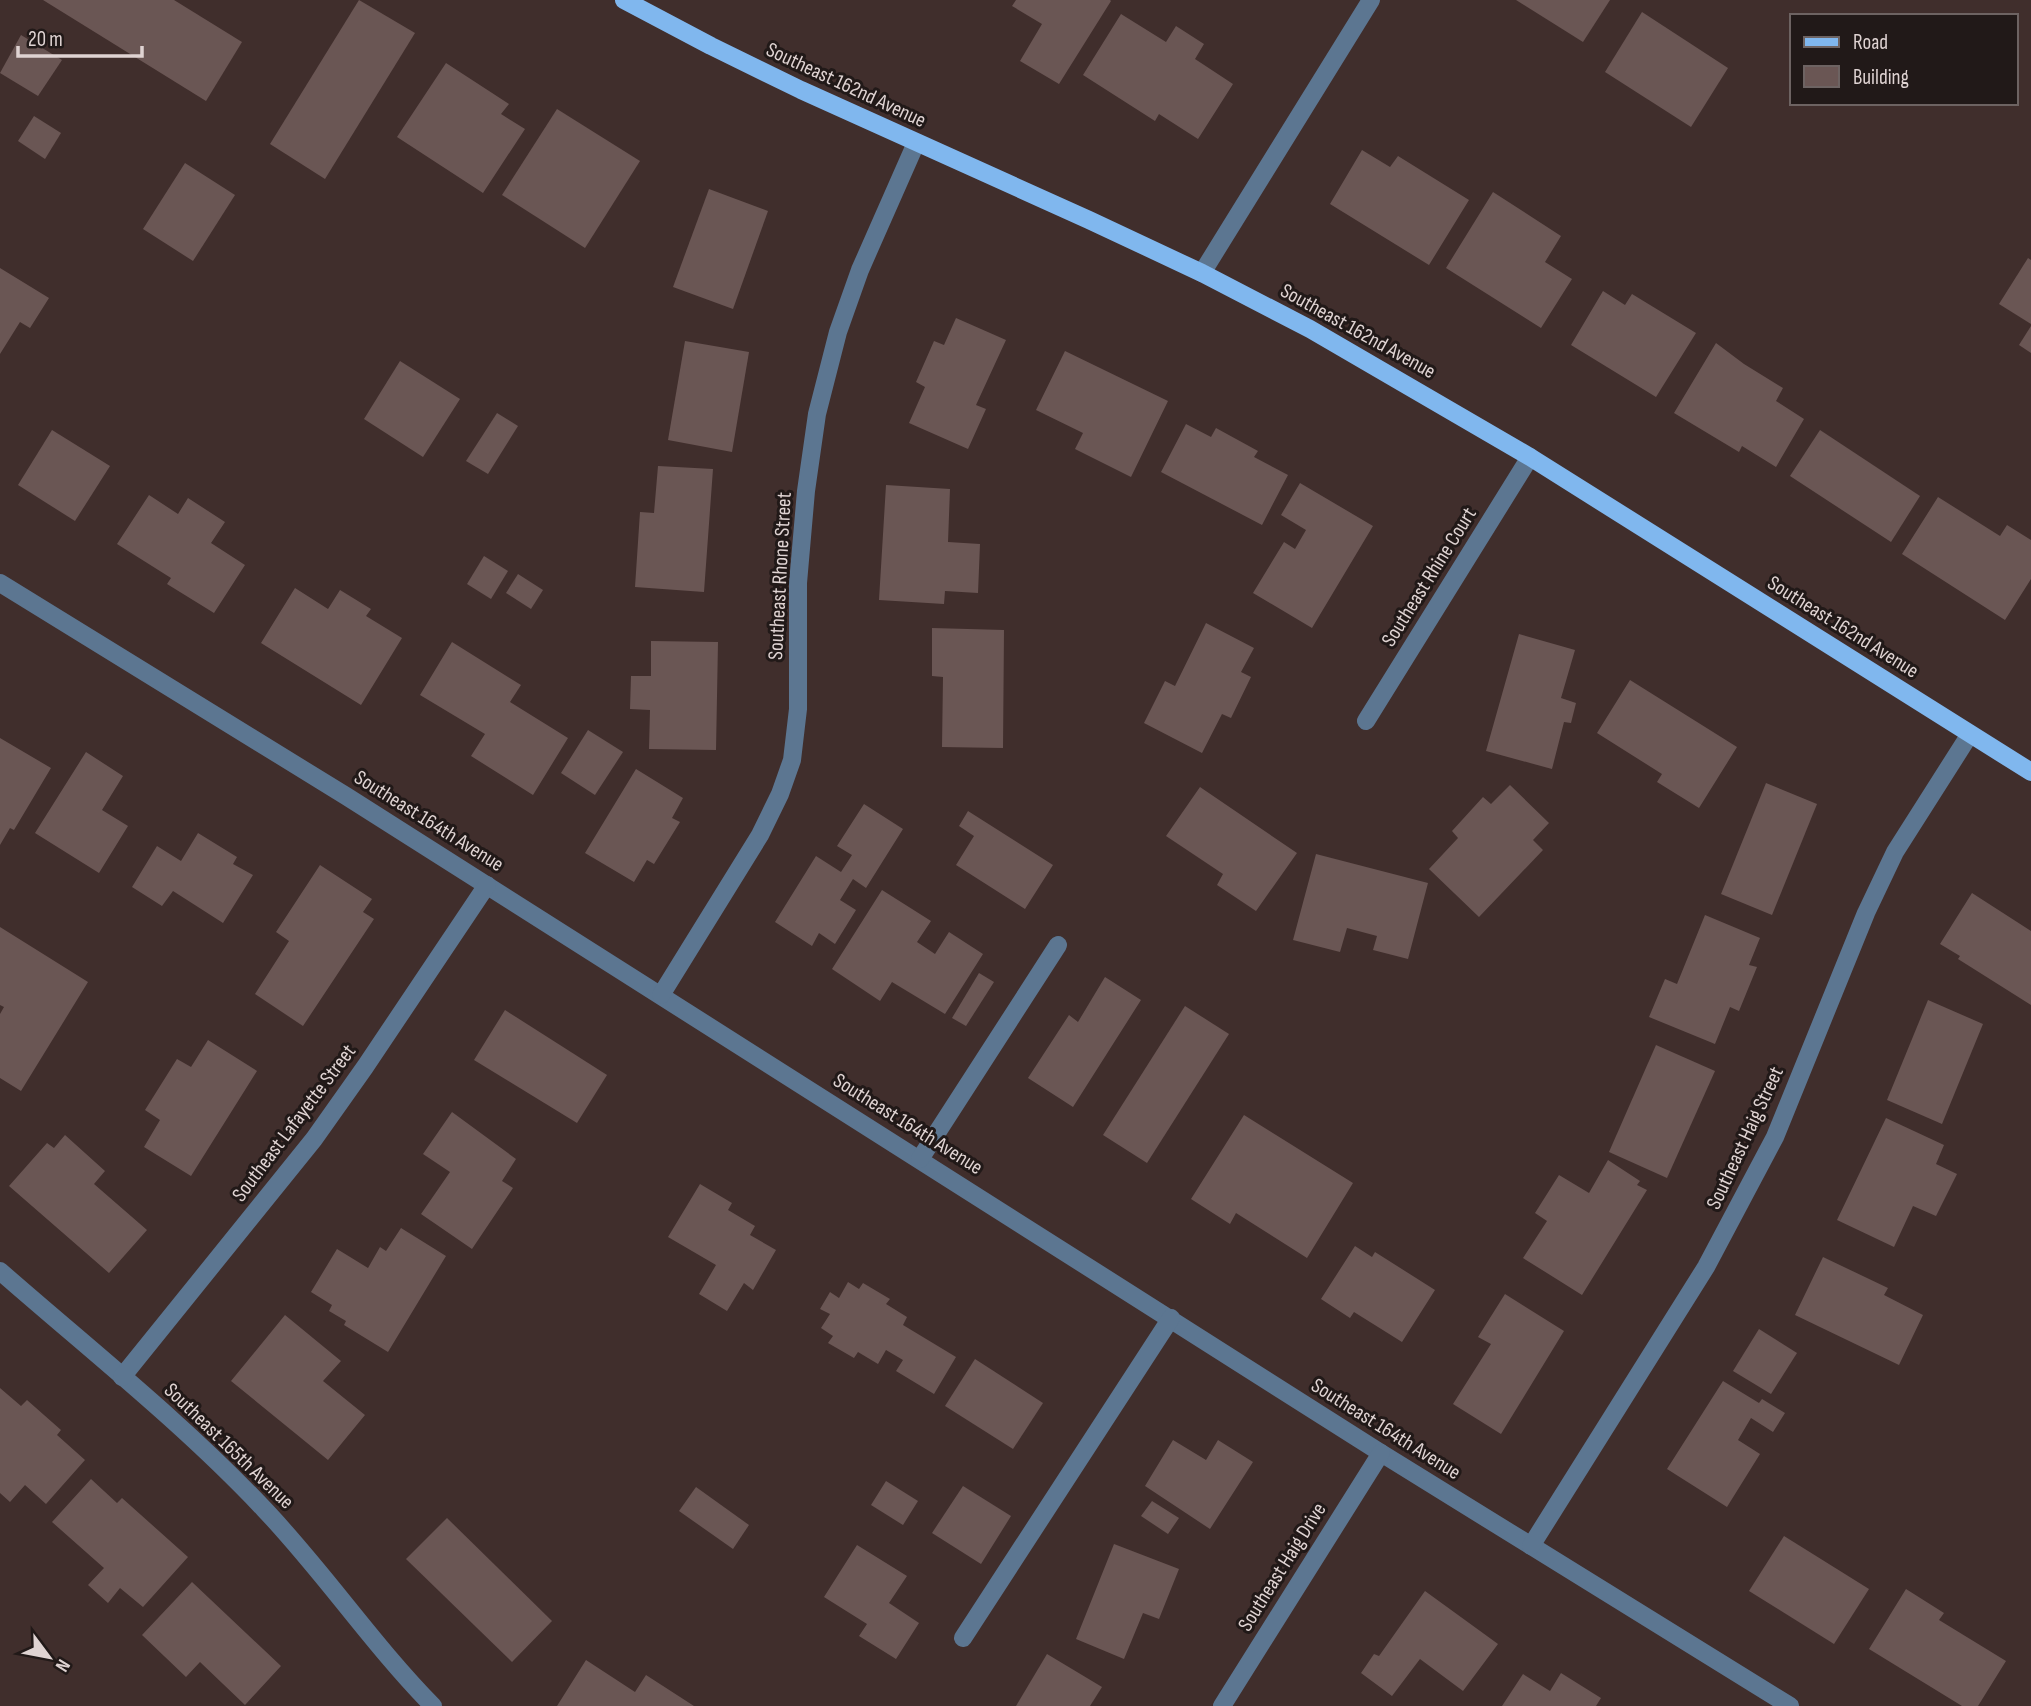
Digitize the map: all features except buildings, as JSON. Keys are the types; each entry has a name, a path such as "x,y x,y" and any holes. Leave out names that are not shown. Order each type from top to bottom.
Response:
{"main road":[{"name":"Southeast 162nd Avenue","path":"624,0 722,52 1202,273 1310,329 1530,457 2031,772"}],"street":[{"path":"1202,273 1371,0"},
{"name":"Southeast Rhone Street","path":"661,995 760,835 780,794 792,760 798,709 798,583 806,491 817,414 838,332 860,271 916,143"},
{"name":"Southeast Rhine Court","path":"1366,721 1530,457"},
{"name":"Southeast 164th Avenue","path":"0,583 487,885 1381,1453 1790,1706"},
{"name":"Southeast Haig Street","path":"1531,1546 1733,1220 1775,1137 1866,913 1895,852 1970,734"},
{"name":"Southeast Lafayette Street","path":"122,1377 314,1139 487,885"},
{"path":"920,1159 1058,945"},
{"name":"Southeast 165th Avenue","path":"0,1271 219,1462 266,1510 394,1667 433,1706"},
{"path":"963,1637 1171,1318"},
{"name":"Southeast Haig Drive","path":"1222,1706 1381,1453"}]}
